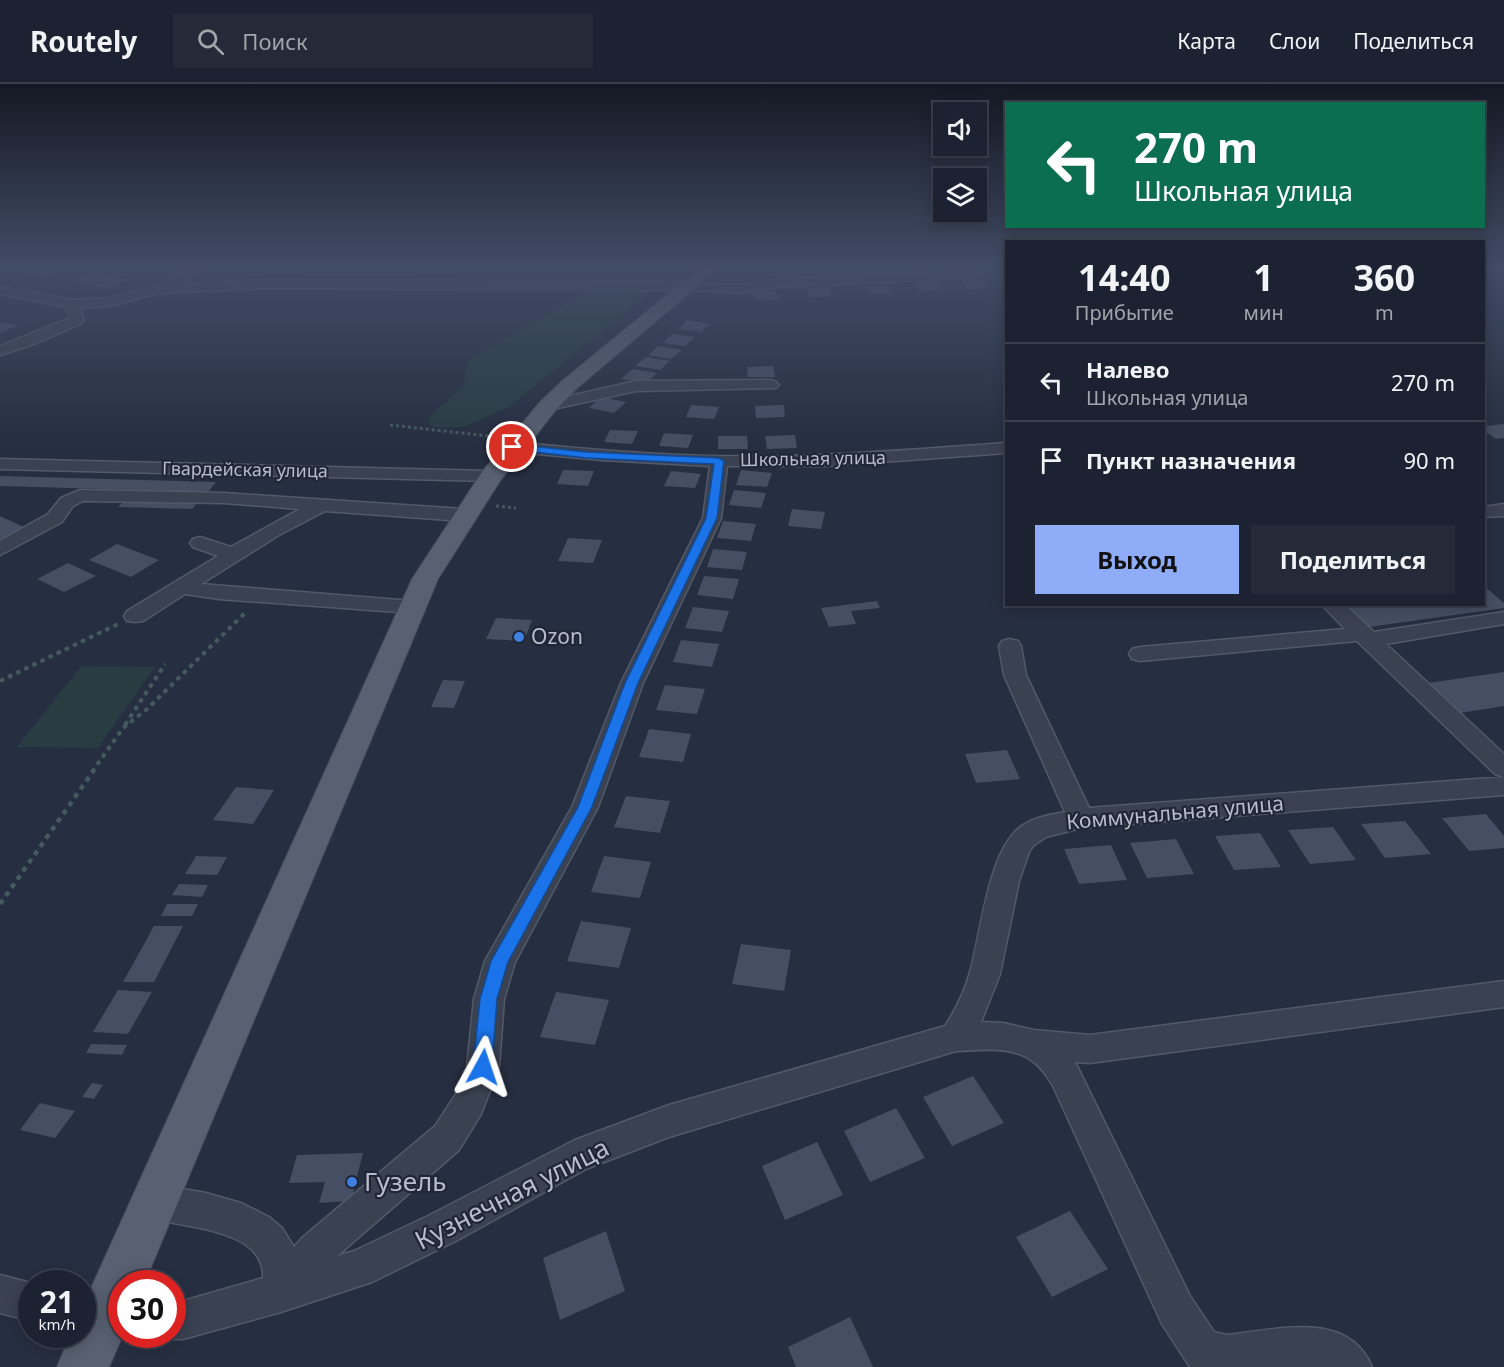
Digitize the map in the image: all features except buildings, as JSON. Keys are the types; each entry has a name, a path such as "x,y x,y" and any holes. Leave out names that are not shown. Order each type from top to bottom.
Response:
{"main road":[{"path":"83,1367 102,1318 425,579 489,476 516,443 569,385 640,327"}],"street":[{"path":"0,351 63,327"},
{"path":"549,405 636,386 771,385"},
{"name":"Школьная улица","path":"516,443 586,455 719,461 869,459 1005,448"},
{"path":"281,1293 315,1251 447,1138 469,1103 483,1067 489,999 500,961 585,807 632,683 712,518 719,461"},
{"name":"Гвардейская улица","path":"0,464 489,476"},
{"path":"0,549 55,518 67,502 80,495 224,498 463,515"},
{"path":"135,616 284,524 322,505"},
{"path":"1485,512 1504,510"},
{"path":"200,543 234,555"},
{"path":"183,588 412,608"},
{"path":"1333,606 1504,768"},
{"path":"1140,654 1365,637 1504,618"},
{"path":"1010,646 1015,675 1081,818"},
{"name":"Коммунальная улица","path":"956,1036 972,1012 985,975 1008,872 1023,839 1036,829 1081,818 1504,786"},
{"name":"Кузнечная улица","path":"186,1319 359,1269 443,1228 575,1157 658,1125 956,1036 997,1036 1029,1043 1090,1049 1504,994"},
{"path":"1029,1043 1046,1052 1065,1075 1176,1310 1207,1358 1316,1346 1340,1354 1352,1367"},
{"path":"154,1202 240,1220 268,1238 281,1257 281,1293"},
{"path":"0,1294 18,1298"}],"path":[{"path":"390,425 516,443"},
{"path":"123,728 146,710 263,596"},
{"path":"0,681 135,616"},
{"path":"0,904 165,664"}],"shaded area":[{"path":"526,327 607,327 510,406 464,427 430,427 429,417 463,386 468,361"},
{"path":"81,666 155,667 98,748 17,747"}],"place":[{"name":"Ozon","path":"519,637"},
{"name":"Гузель","path":"352,1182"}],"route":[{"path":"483,1067 489,999 500,961 585,807 632,683 712,518 719,461 586,455 512,447"}]}
